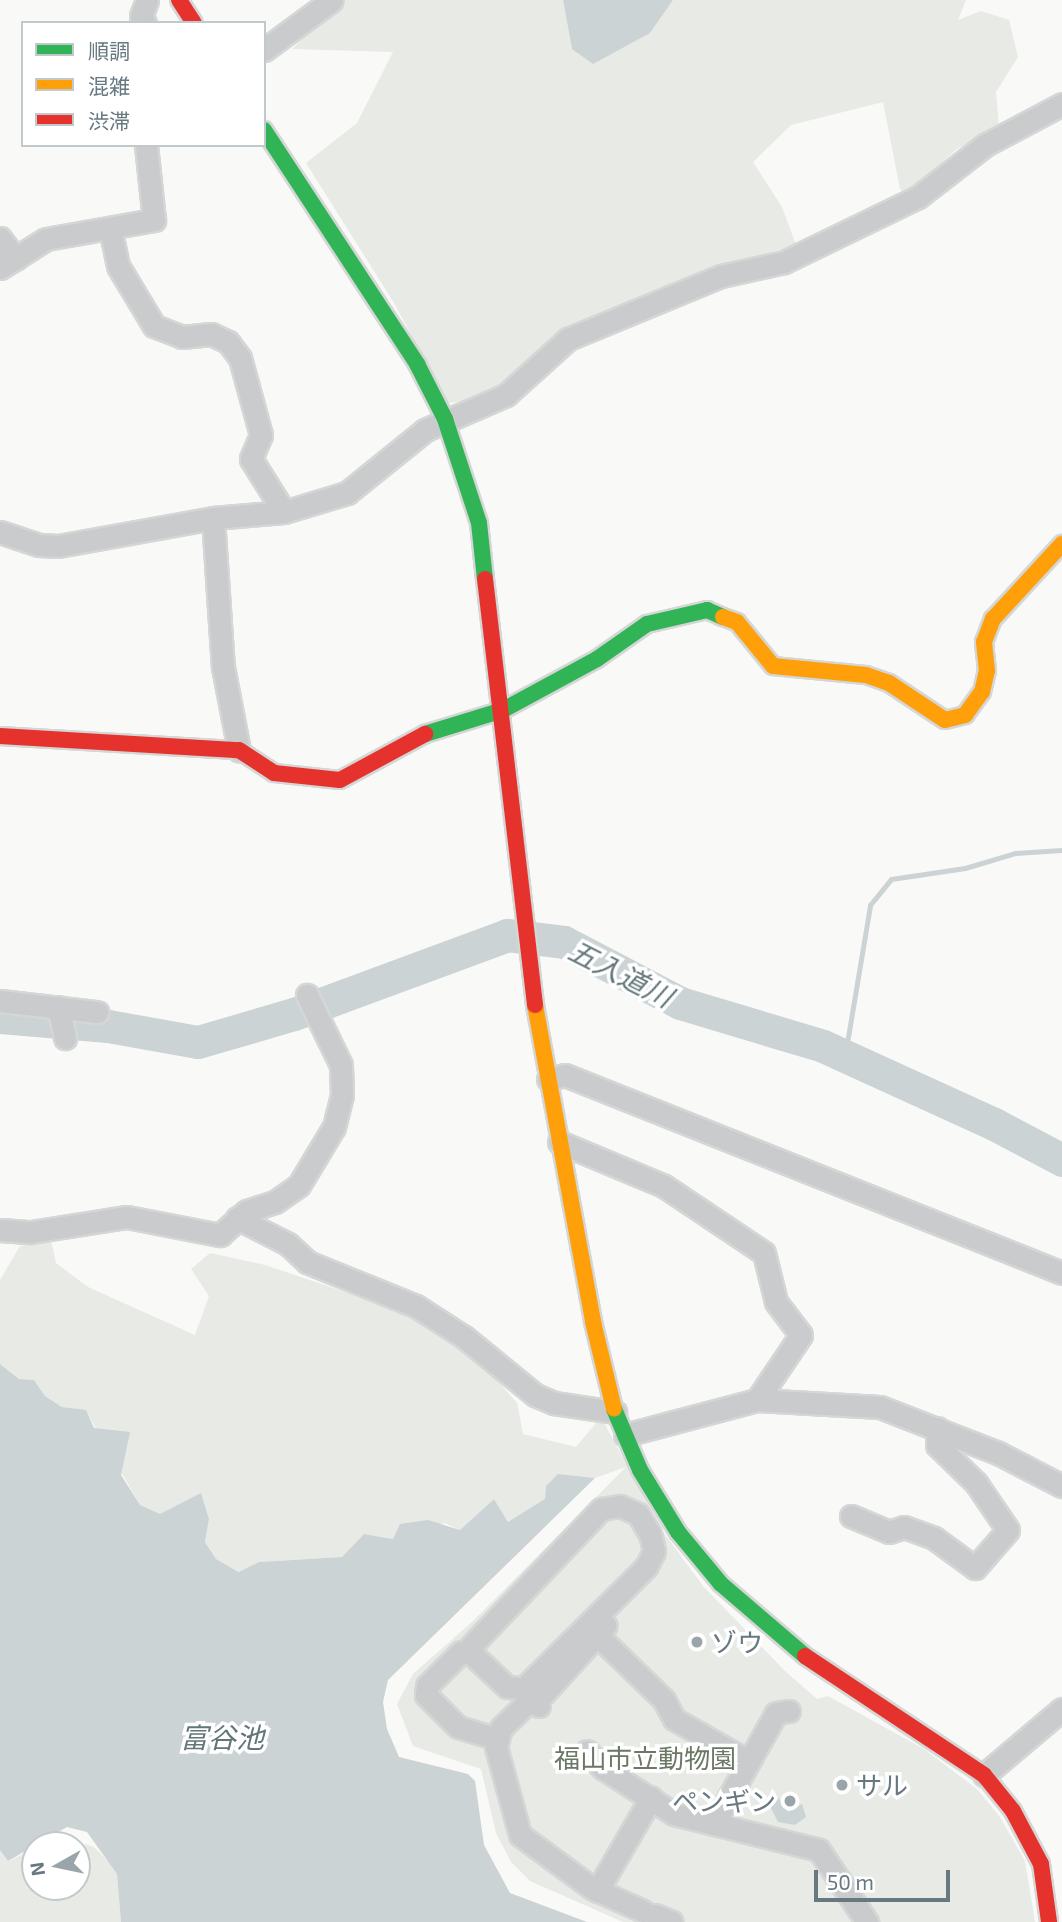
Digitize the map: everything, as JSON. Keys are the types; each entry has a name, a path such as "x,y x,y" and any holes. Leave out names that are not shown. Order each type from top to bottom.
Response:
{"street":[{"path":"144,21 141,16 147,0"},
{"path":"180,0 193,21"},
{"path":"266,49 332,0"},
{"path":"0,532 39,545 58,546 213,518 284,512 347,492 445,419 485,407 506,395 568,340 721,276 783,262 918,197 985,145 1062,104"},
{"path":"266,133 417,364 445,419 479,523 503,710 524,919 548,1079 593,1322 615,1412 625,1435 678,1532 722,1584 809,1660 984,1775 1013,1811 1041,1864 1049,1922"},
{"path":"0,238 8,264 46,239 154,220 146,147"},
{"path":"110,228 118,266 154,326 182,337 211,334 228,342 240,358 261,435 251,459 284,512"},
{"path":"213,518 223,667 239,750"},
{"path":"0,736 239,750 274,773 340,780 425,734 503,710 597,659 648,624 707,610 737,622 774,666 866,675 889,683 944,720 965,715 982,692 987,671 984,642 993,619 1052,560 1062,544"},
{"path":"0,1230 31,1232 127,1217 220,1235 237,1218 299,1185 334,1127 342,1095 341,1065 307,995"},
{"path":"0,1001 97,1012"},
{"path":"58,1007 65,1038"},
{"path":"548,1079 565,1076 1062,1273"},
{"path":"559,1142 664,1186 764,1253 776,1301 801,1335 757,1401"},
{"path":"237,1218 288,1244 307,1262 416,1306 464,1337 534,1395 554,1403 615,1412"},
{"path":"625,1435 757,1401 880,1407 937,1428 1062,1486"},
{"path":"851,1516 889,1532 904,1527 934,1538 975,1568 1008,1530 976,1483 937,1445 937,1428"},
{"path":"498,1739 458,1727 426,1695 427,1686 461,1652 473,1650 521,1590 601,1509 620,1506 638,1514 650,1534 654,1551 646,1567 532,1699"},
{"path":"657,1916 597,1891 529,1846 520,1835 496,1747 500,1728 602,1628 664,1700 674,1719 746,1760"},
{"path":"473,1650 507,1688 532,1699"},
{"path":"984,1775 1062,1709"},
{"path":"714,1824 746,1760 776,1713 789,1710"},
{"path":"587,1751 604,1769 674,1814 819,1850 867,1922"},
{"path":"597,1891 651,1798"}],"green space":[{"path":"341,0 563,0 572,49 650,33 673,0 966,0 958,20 981,11 1009,20 1018,57 996,92 999,128 957,149 906,194 900,189 883,102 791,125 753,162 782,207 796,245 728,265 607,318 488,398 448,403 394,303 306,163 357,123 393,52 292,49"},
{"name":"福山市立動物園","path":"51,1240 56,1263 88,1287 195,1335 209,1296 191,1269 210,1253 265,1265 393,1308 463,1342 517,1403 523,1434 576,1447 601,1417 662,1530 703,1586 785,1671 817,1699 828,1696 924,1749 977,1789 1000,1817 1025,1861 1035,1922 623,1922 530,1881 511,1862 496,1833 481,1769 413,1746 397,1704 413,1674 473,1621 626,1467 595,1478 558,1474 546,1499 521,1518 508,1522 494,1499 460,1530 445,1523 393,1539 364,1534 342,1557 259,1562 240,1572 216,1559 205,1542 209,1519 201,1494 160,1515 140,1505 86,1411 62,1407 45,1396 34,1380 19,1379 0,1364 0,1280 20,1246"},
{"path":"91,1846 94,1847 117,1874 121,1922 0,1922 0,1850 9,1861 21,1855 21,1901 91,1901"}],"water":[{"path":"563,0 673,0 650,33 593,64 572,49"},
{"name":"富谷池","path":"0,1364 19,1379 34,1380 45,1396 62,1407 86,1410 94,1428 130,1432 121,1475 140,1505 160,1514 201,1493 209,1519 205,1542 216,1559 239,1572 259,1562 342,1557 364,1534 393,1539 400,1524 428,1520 460,1530 494,1499 508,1522 545,1499 546,1486 558,1474 595,1478 388,1680 383,1702 387,1729 399,1757 468,1774 475,1781 484,1845 510,1893 587,1922 121,1922 117,1874 91,1838 91,1831 67,1827 60,1831 21,1831 21,1854 8,1861 0,1850"},
{"path":"777,1796 788,1812 802,1804 806,1817 795,1825 778,1822 768,1802"}],"waterway":[{"path":"845,1055 870,905 891,879 965,868 1015,853 1062,850"},
{"name":"五入道川","path":"0,1017 108,1026 198,1042 294,1014 507,935 564,942 680,1003 823,1046 994,1124 1062,1160"}],"traffic: fast":[{"path":"266,133 417,364 445,419 479,523 485,579"},
{"path":"425,734 503,710 597,659 647,624 707,610 723,617"},
{"path":"614,1409 640,1470 678,1532 721,1584 805,1656"}],"traffic: slow":[{"path":"723,617 737,622 773,666 866,675 889,683 945,720 965,715 982,692 987,671 984,642 993,619 1062,544"},
{"path":"535,1005 593,1322 614,1409"}],"traffic: jam":[{"path":"179,0 193,21"},
{"path":"485,579 535,1005"},
{"path":"0,736 239,750 274,773 340,780 425,734"},
{"path":"805,1656 984,1775 1013,1811 1041,1864 1049,1922"}],"place":[{"name":"ゾウ","path":"697,1642"},
{"name":"サル","path":"842,1785"},
{"name":"ペンギン","path":"790,1801"}]}
